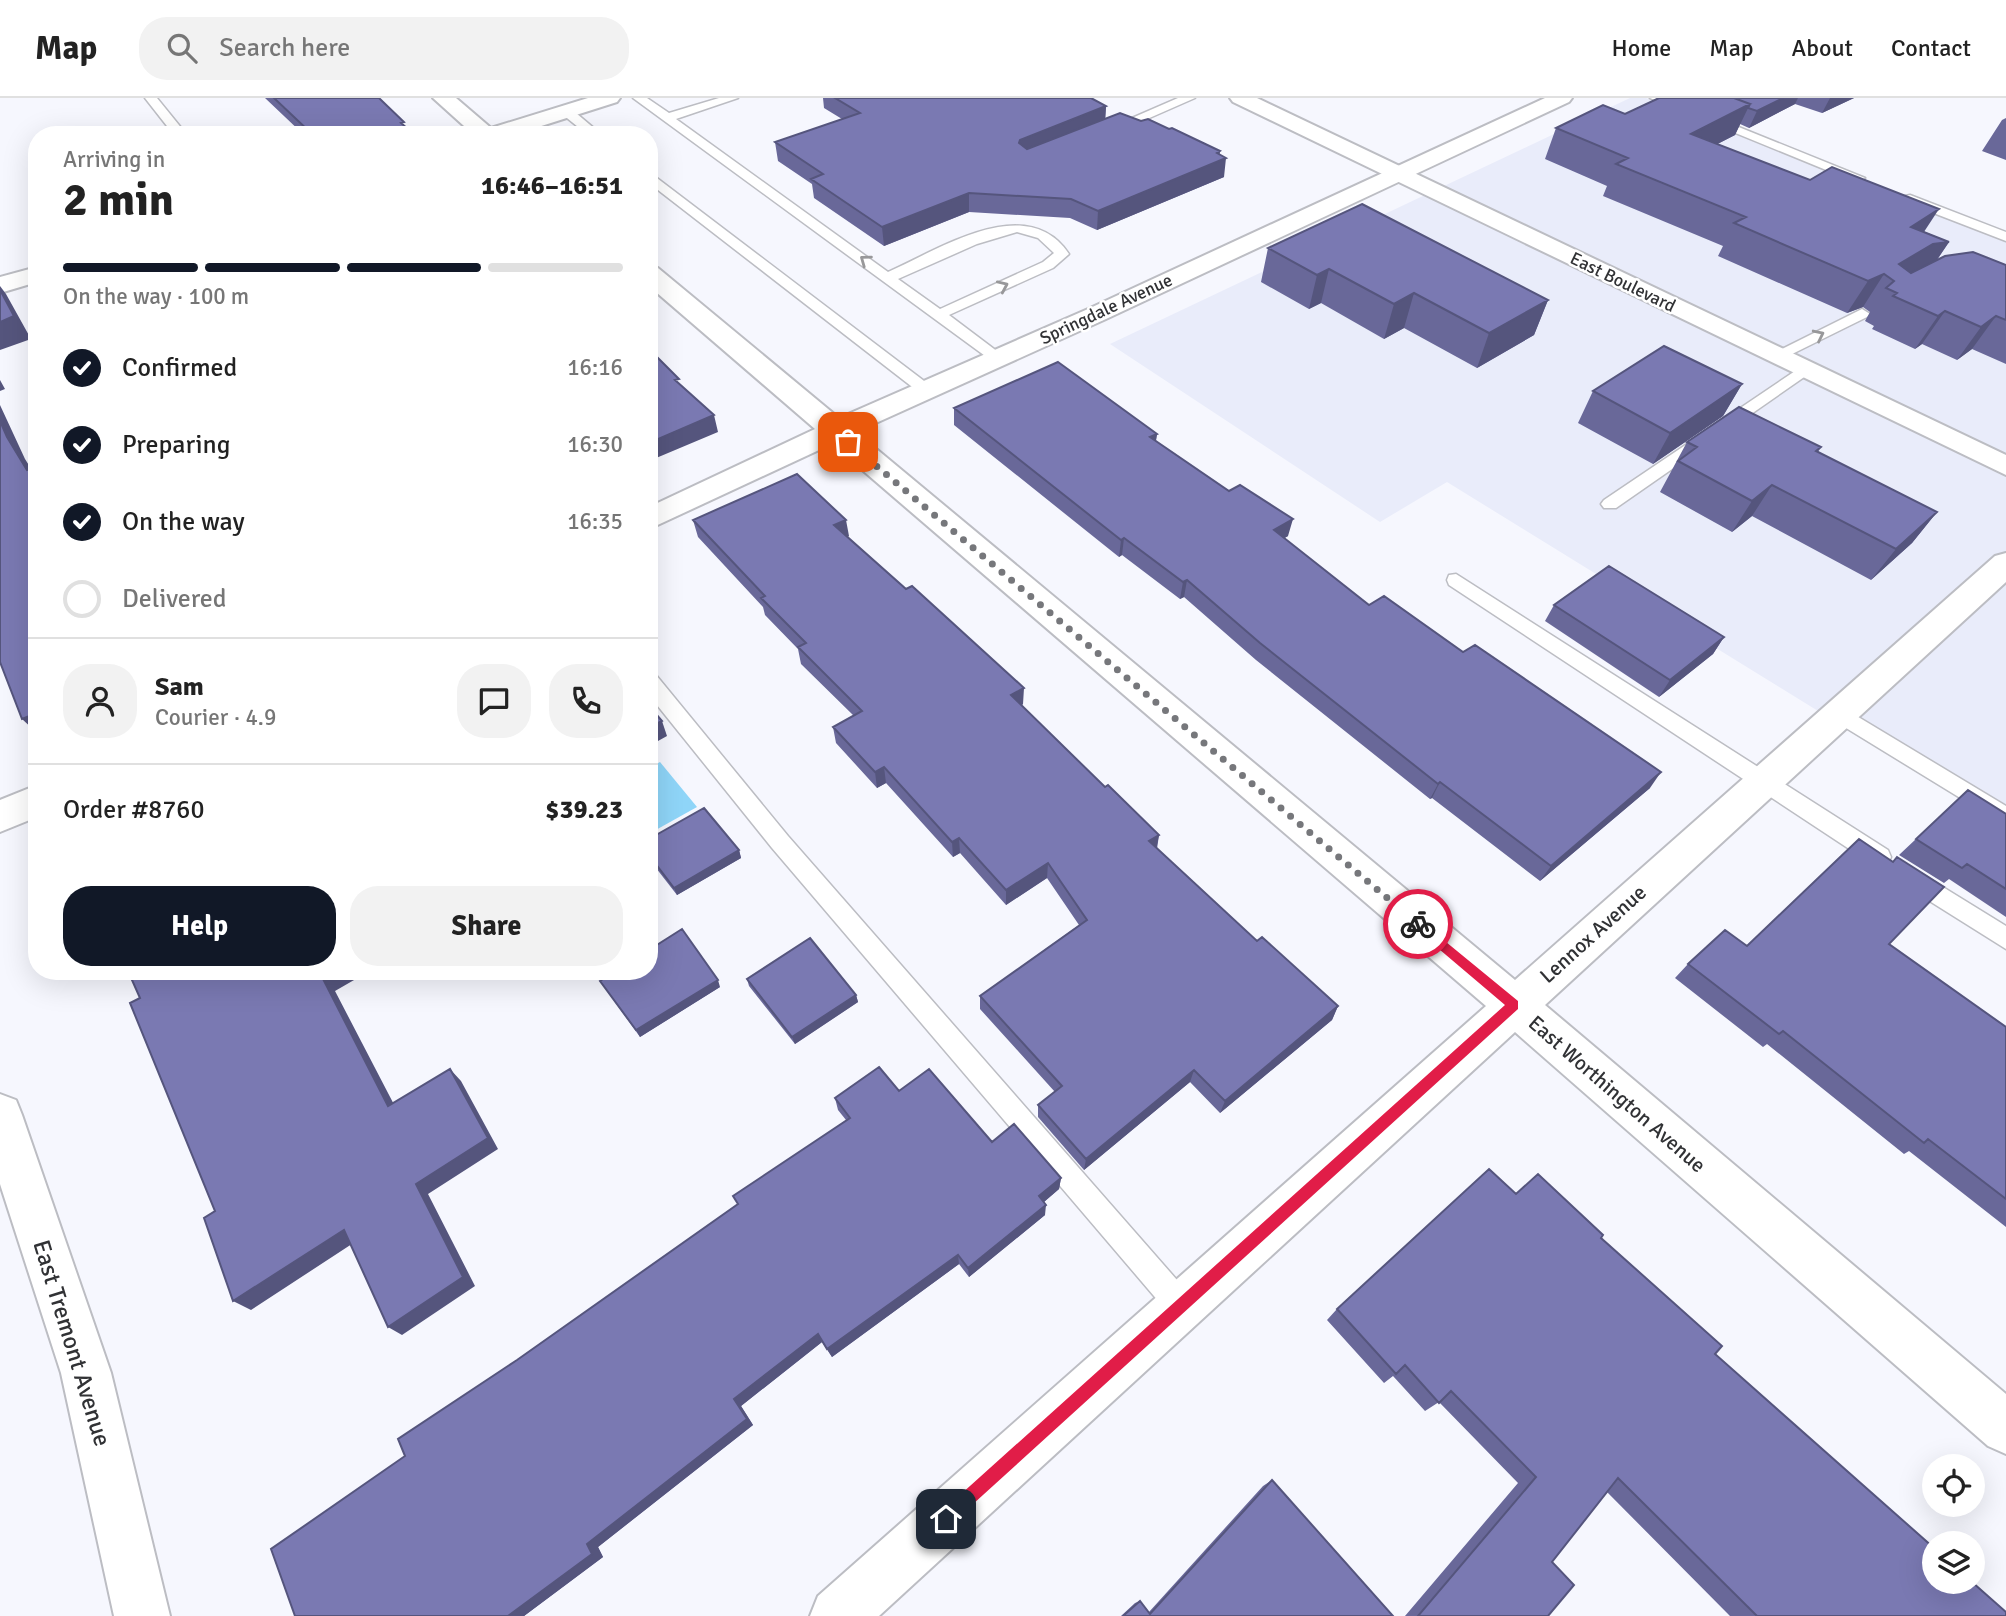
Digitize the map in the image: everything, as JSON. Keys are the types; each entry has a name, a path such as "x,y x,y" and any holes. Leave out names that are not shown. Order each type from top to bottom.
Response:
{"street":[{"path":"443,98 477,126"},
{"path":"517,126 610,98"},
{"name":"East Boulevard","path":"1240,98 2006,466"},
{"name":"Springdale Avenue","path":"658,515 1562,98"},
{"path":"0,285 28,277"},
{"name":"East Worthington Avenue","path":"658,281 1514,1005 2006,1428"},
{"name":"Lennox Avenue","path":"838,1616 2006,564"},
{"path":"0,817 28,804"},
{"name":"East Tremont Avenue","path":"0,1115 86,1373 142,1616"}],"lane":[{"path":"151,98 174,126"},
{"path":"639,98 998,358"},
{"path":"667,118 733,98"},
{"path":"1100,134 1189,98"},
{"path":"1656,98 1876,185"},
{"path":"566,111 585,126"},
{"path":"658,183 926,390"},
{"path":"1902,196 2006,237"},
{"path":"889,277 992,233 1017,228 1040,234 1055,242 1062,254 1048,265 940,314"},
{"path":"1776,356 1862,314"},
{"path":"1610,504 1804,370"},
{"path":"1456,580 2006,939"},
{"path":"658,691 780,842 1181,1306"},
{"path":"1840,714 2006,817"}],"shaded area":[{"path":"1630,98 1646,98 2006,242 2006,827 1447,482 1380,522 1110,344"}],"water":[{"path":"660,762 697,807 658,829"}],"building":[{"path":"274,98 379,98 404,122 401,123 404,126 304,126"},
{"path":"835,98 1091,98 1106,106 1020,140 1019,143 1027,149 1120,113 1172,128 1220,151 1217,153 1226,158 1098,211 1071,199 969,193 882,227 811,179 823,174 775,142 860,113"},
{"path":"1659,98 1734,98 1750,104 1691,134 1810,180 1832,167 1939,209 1911,227 1949,242 1933,244 1899,264 1911,273 1945,256 1973,252 2006,265 2006,320 1996,316 1981,327 1945,311 1938,316 1893,296 1897,293 1886,288 1894,281 1884,274 1868,281 1734,223 1746,217 1616,164 1628,158 1556,128 1603,105 1625,114"},
{"path":"1734,98 1783,98 1757,111 1748,108 1750,104"},
{"path":"1362,204 1548,300 1489,333 1414,293 1394,304 1329,269 1317,275 1268,248"},
{"path":"0,290 14,316 0,322"},
{"path":"1664,346 1742,384 1670,433 1593,391"},
{"path":"658,358 679,379 675,380 714,415 658,439"},
{"path":"1058,362 1157,434 1150,437 1229,491 1240,485 1293,519 1274,530 1369,605 1384,596 1463,652 1475,645 1661,772 1551,866 1440,782 1438,784 1260,643 1187,580 1183,582 1124,538 1121,540 954,408"},
{"path":"1739,407 1821,447 1816,451 1937,512 1896,549 1772,485 1752,501 1678,461 1697,447 1687,442"},
{"path":"0,421 28,470 28,717 22,719 0,662"},
{"path":"797,474 846,520 834,525 906,589 912,586 1024,688 1011,695 1105,787 1108,785 1159,835 1149,841 1257,941 1262,937 1338,1006 1225,1101 1194,1070 1086,1159 1038,1105 1062,1086 980,996 1087,920 1048,863 1006,890 959,838 952,842 884,767 875,772 833,727 862,711 798,647 806,643 761,598 765,596 693,520"},
{"path":"1609,566 1724,637 1670,680 1554,605"},
{"path":"1968,790 2006,814 2006,889 1967,864 1962,868 1916,839"},
{"path":"704,808 739,850 674,888 658,867 658,834"},
{"path":"1859,839 1893,862 1897,857 1944,887 1889,944 2006,1027 2006,1199 1928,1139 1924,1143 1783,1031 1779,1034 1688,964 1725,930 1747,946"},
{"path":"682,929 718,980 636,1030 600,981 658,980 658,944"},
{"path":"810,938 856,995 792,1037 747,979"},
{"path":"132,980 324,980 388,1106 450,1069 488,1138 416,1184 463,1277 388,1327 344,1230 233,1301 204,1218 215,1211 130,1003 140,998"},
{"path":"879,1067 899,1091 929,1069 992,1142 1014,1124 1061,1178 1039,1196 1046,1205 968,1268 958,1255 827,1349 818,1334 734,1399 747,1419 587,1544 592,1554 508,1616 295,1616 271,1549 405,1456 398,1439 517,1360 738,1204 733,1196 850,1118 835,1098"},
{"path":"1489,1169 1516,1194 1538,1174 1603,1235 1601,1238 1722,1346 1715,1354 1922,1537 1922,1594 1985,1593 2006,1612 2006,1616 1757,1616 1618,1478 1552,1562 1574,1585 1548,1616 1418,1616 1536,1477 1451,1391 1439,1403 1405,1365 1396,1374 1337,1309"},
{"path":"1272,1480 1393,1616 1123,1616 1140,1601 1150,1614"}],"way so far":[{"path":"848,442 1418,924"}],"route":[{"path":"946,1519 1514,1005 1418,924"}]}
